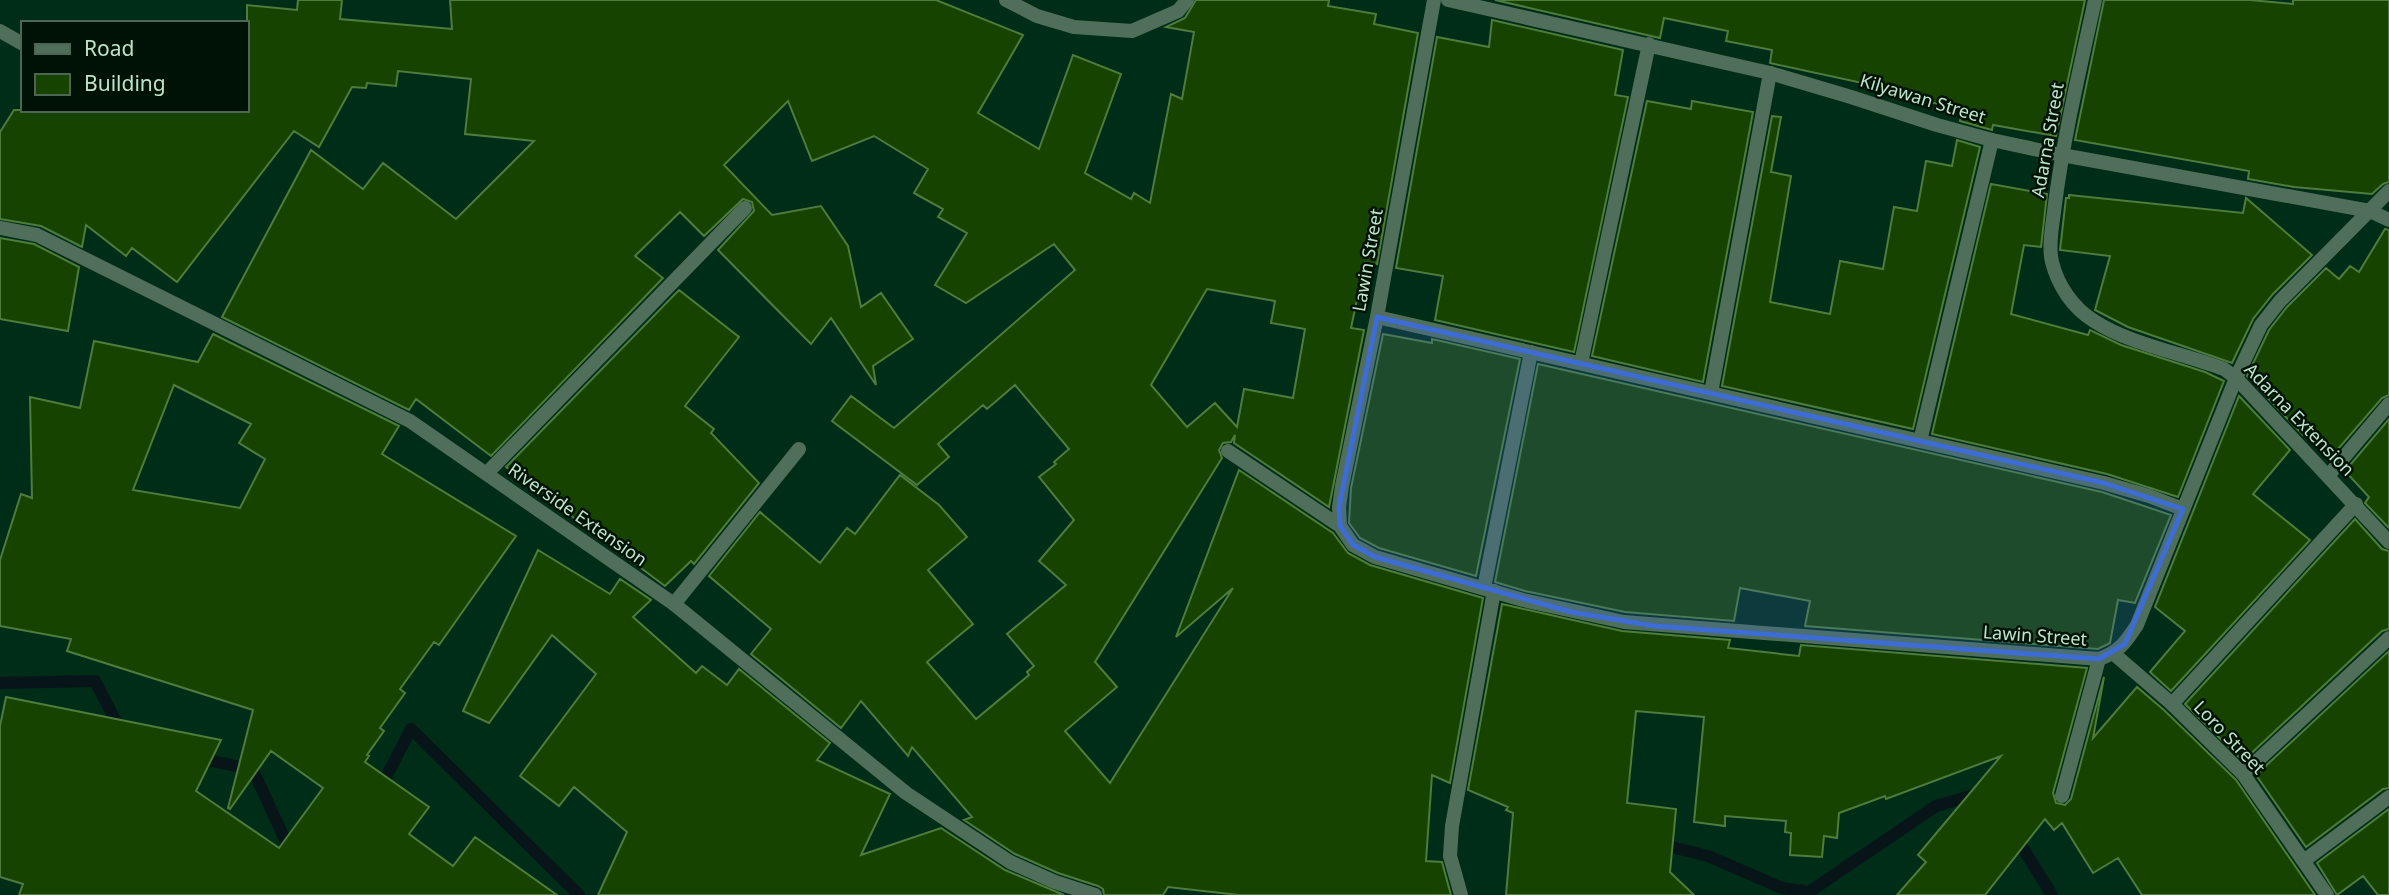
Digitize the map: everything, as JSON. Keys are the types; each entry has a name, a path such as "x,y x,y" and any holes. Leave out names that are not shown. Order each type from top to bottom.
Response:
{"street":[{"path":"1006,0 1037,16 1074,27 1132,31 1178,11 1187,0"},
{"name":"Lawin Street","path":"1340,526 1342,486 1377,317 1434,0"},
{"name":"Kilyawan Street","path":"1448,0 1649,44 1770,74 1992,140 2370,211 2389,219"},
{"name":"Adarna Street","path":"2061,286 2051,260 2052,229 2062,155 2095,0"},
{"path":"0,31 21,43"},
{"path":"1581,363 1649,44"},
{"path":"1710,393 1770,74"},
{"path":"1920,440 1992,140"},
{"path":"2062,796 2107,656 2125,644 2137,625 2256,334 2280,301 2389,191"},
{"path":"487,473 745,208"},
{"name":"Riverside Extension","path":"0,228 37,235 410,421 674,604 906,793 1010,862 1070,888 1095,895"},
{"name":"Adarna Extension","path":"2061,286 2075,306 2095,321 2122,335 2224,369 2236,378 2389,542"},
{"path":"1377,317 2104,483 2183,509"},
{"path":"1461,895 1450,856 1452,826 1489,590 1531,352"},
{"path":"2328,476 2389,404"},
{"path":"674,604 799,449"},
{"name":"Lawin Street","path":"1227,451 1340,526 1353,545 1375,557 1571,612 1654,626 2107,656"},
{"path":"2172,704 2356,504"},
{"path":"2243,774 2389,638"},
{"name":"Loro Street","path":"2107,656 2172,704 2243,774 2327,895"},
{"path":"2305,860 2389,797"}],"highlighted area":[{"path":"1377,317 2104,483 2183,509 2125,644 2099,659 1654,626 1571,612 1375,557 1353,545 1340,526 1339,507"}],"building":[{"path":"298,0 342,0 340,19 452,29 450,0 936,0 1023,35 978,113 1039,149 1073,55 1121,74 1085,173 1131,199 1134,193 1150,203 1171,94 1182,99 1194,32 1166,27 1185,18 1196,0 1329,0 1328,6 1376,14 1374,24 1418,33 1377,264 1365,262 1351,328 1364,330 1329,507 1234,443 1235,435 1231,442 1223,443 1219,450 1222,458 1095,662 1117,687 1065,731 1110,783 1233,588 1176,637 1239,470 1333,533 1348,553 1370,565 1483,598 1450,783 1432,775 1426,861 1442,862 1451,895 1239,895 1168,887 1163,895 1104,895 1103,889 1098,886 1058,873 1015,854 964,820 972,817 912,747 908,756 861,701 841,728 751,654 771,629 709,576 760,512 820,563 847,528 855,534 900,475 939,505 967,537 928,570 973,624 927,662 976,719 1029,675 1027,672 1034,666 1007,634 1066,585 1039,561 1074,520 1039,477 1069,449 1015,385 987,409 983,405 938,444 949,457 917,485 832,421 851,396 894,428 1075,270 1054,244 966,303 935,285 967,233 938,217 943,209 914,193 928,169 874,136 812,161 788,101 724,165 772,215 821,206 848,246 861,307 881,293 913,339 873,366 876,385 831,318 811,344 718,250 754,211 752,202 743,199 704,236 680,212 635,256 663,278 491,456 416,399 409,410 222,317 311,150 363,189 383,163 456,219 534,141 465,134 471,79 398,71 396,86 367,83 366,88 352,87 319,147 294,131 177,282 132,248 126,256 86,225 82,247 41,226 0,219 0,132 14,110 248,112 247,5 297,10","holes":["1207,289 1275,301 1271,323 1305,329 1293,398 1244,389 1237,427 1215,403 1187,427 1151,385"]},
{"path":"1495,0 2085,0 2056,136 1993,125 1992,130 1960,121 1963,108 1922,101 1922,98 1881,90 1881,87 1770,63 1772,50 1726,41 1728,31 1664,18 1660,38"},
{"path":"2104,0 2250,0 2293,4 2293,0 2389,0 2389,182 2372,194 2294,187 2248,179 2249,171 2075,140"},
{"path":"1492,20 1623,50 1615,95 1628,97 1574,352 1435,320 1443,276 1396,268 1437,37 1489,47"},
{"path":"1647,101 1691,109 1692,101 1753,112 1703,382 1592,356"},
{"path":"1772,116 1781,117 1771,172 1791,176 1770,302 1830,314 1840,261 1883,269 1894,207 1917,211 1926,161 1952,166 1957,140 1980,147 1913,429 1722,386"},
{"path":"1991,184 2047,194 2041,247 2024,245 2011,314 2088,335 2090,330 2121,345 2205,372 2224,381 2178,497 2107,474 1932,434"},
{"path":"2069,195 2243,213 2246,198 2312,255 2273,294 2253,319 2232,363 2128,327 2095,310 2110,256 2060,250 2066,198 2069,198"},
{"path":"2385,229 2389,230 2389,395 2382,398 2332,456 2308,429 2303,435 2247,376 2269,330 2287,307 2326,268 2339,279 2350,266 2359,272"},
{"path":"0,238 34,244 79,267 68,331 0,319"},
{"path":"679,290 739,337 685,406 714,429 711,433 759,483 694,564 691,561 665,586 506,467"},
{"path":"213,334 399,426 382,454 516,536 439,645 434,642 400,689 405,693 380,728 384,731 365,762 429,807 409,834 453,866 475,837 557,895 19,895 23,884 0,877 0,726 6,697 221,740 196,791 279,848 323,788 271,751 230,809 228,808 253,710 67,651 71,639 0,626 0,560 21,494 32,498 30,397 80,408 94,341 198,362","holes":["174,385 251,424 239,443 265,459 240,508 133,490"]},
{"path":"1383,334 1432,343 1432,339 1520,359 1476,576 1379,548 1360,538 1349,523 1351,488"},
{"path":"1538,364 2102,492 2171,515 2135,603 2118,600 2110,643 2098,649 1805,626 1810,601 1740,588 1734,621 1625,612 1525,591 1495,582"},
{"path":"2239,396 2290,450 2253,494 2310,540 2171,691 2150,672 2185,631 2155,607"},
{"path":"2389,419 2389,528 2365,503 2369,497 2345,471"},
{"path":"2355,519 2382,549 2389,551 2389,629 2382,631 2243,761 2185,704"},
{"path":"538,550 610,594 620,579 651,600 633,617 696,673 702,666 727,685 739,669 830,743 817,760 890,794 861,855 941,828 1005,870 1064,895 598,895 627,832 574,787 559,806 520,776 596,674 552,635 489,723 463,711"},
{"path":"1502,604 1622,631 1730,640 1728,648 1799,656 1801,645 2087,668 2053,793 2056,803 2065,805 2071,799 2104,677 2093,738 2137,687 2236,780 2315,895 2142,895 2118,858 2093,873 2062,823 2054,830 2045,819 1985,895 1897,895 1926,862 1918,855 2001,756 1886,799 1885,796 1839,813 1837,838 1824,836 1822,857 1790,855 1791,833 1785,832 1786,821 1725,816 1725,826 1694,822 1704,717 1636,711 1627,803 1676,809 1670,872 1694,895 1506,895 1513,813 1506,810 1508,807 1468,790"},
{"path":"2389,651 2389,788 2383,789 2306,847 2256,775"},
{"path":"2389,809 2389,895 2378,895 2363,876 2337,895 2317,863"}],"waterway":[{"path":"0,683 95,681 122,733"},
{"path":"378,792 411,729 579,895"},
{"path":"195,765 213,761 253,770 292,855"},
{"path":"1659,844 1708,856 1782,888 1809,892 1936,806 1981,793"},
{"path":"2014,834 2052,895"}]}
